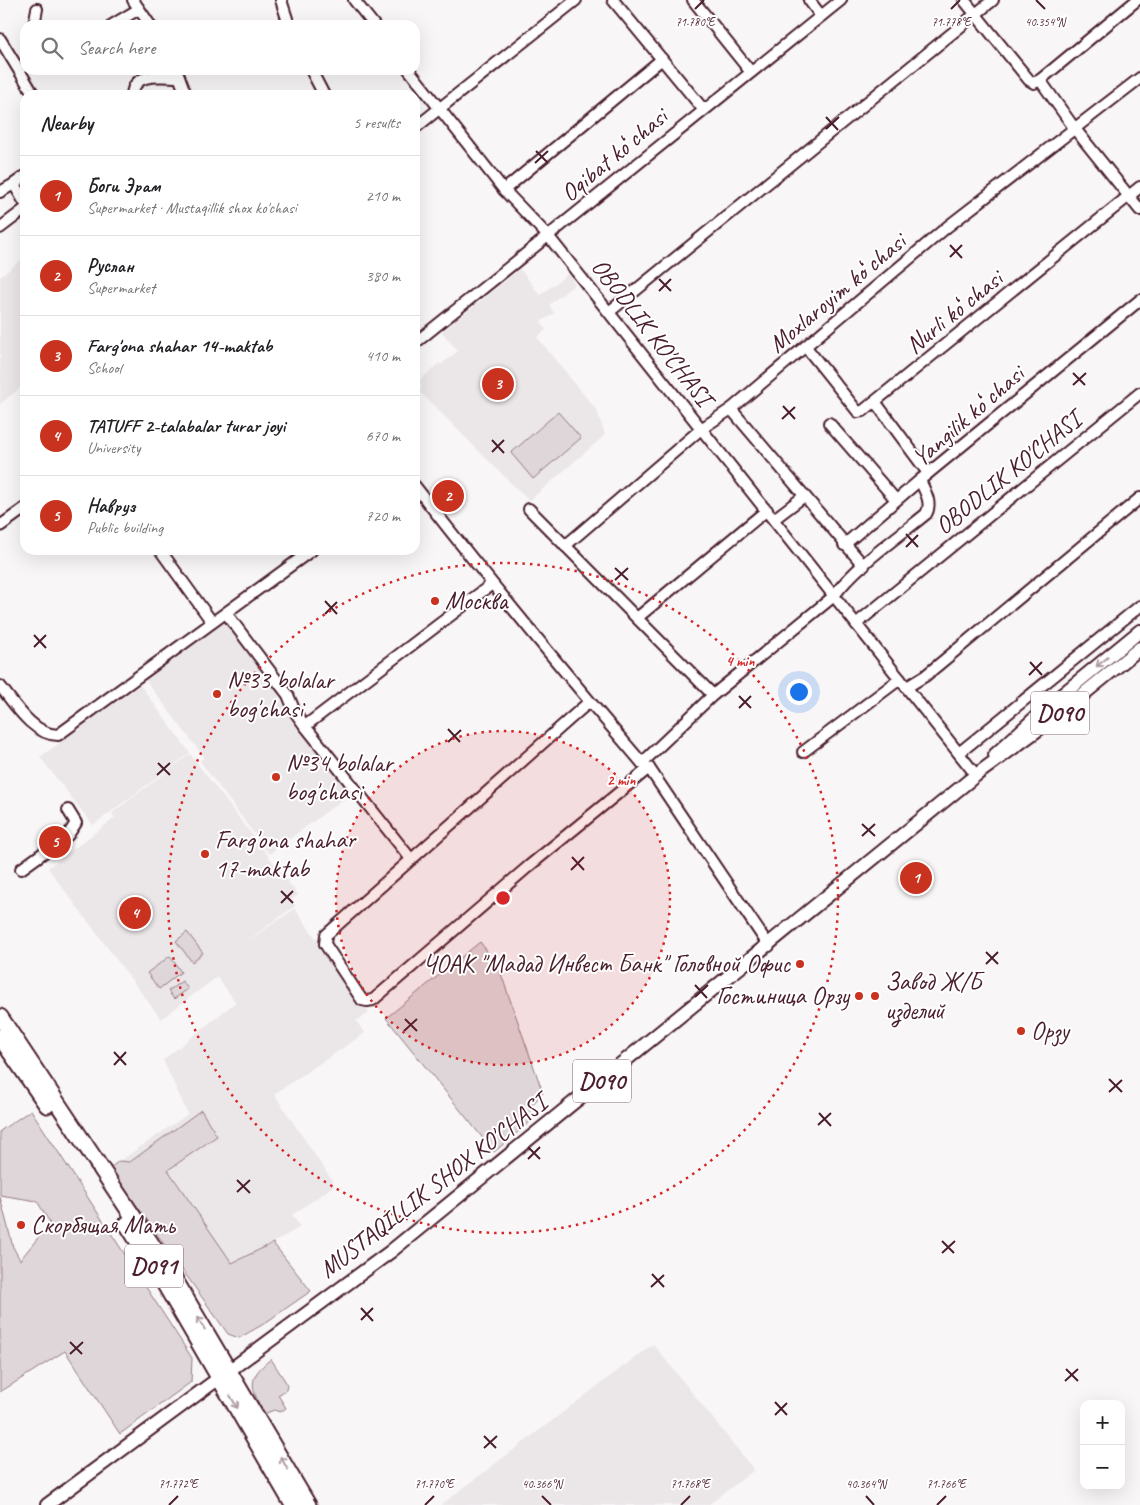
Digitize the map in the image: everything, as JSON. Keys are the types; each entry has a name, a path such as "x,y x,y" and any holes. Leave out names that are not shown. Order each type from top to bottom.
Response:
{"highway":[{"name":"D091","path":"0,1017 127,1205 224,1373 293,1505"},
{"name":"D091","path":"0,1036 104,1188 308,1505"}],"main road":[{"name":"MUSTAQILLIK SHOX KO'CHASI","path":"976,775 1007,742 1140,632"},
{"name":"MUSTAQILLIK SHOX KO'CHASI","path":"47,1505 121,1453 224,1373 390,1252 769,946 976,775 1054,718 1140,648"}],"street":[{"path":"281,0 287,20"},
{"path":"354,0 370,20"},
{"path":"420,124 576,0"},
{"path":"613,0 703,109"},
{"path":"693,0 750,71"},
{"path":"809,0 821,16"},
{"name":"Oqibat koʻchasi","path":"420,339 549,237 750,71 841,0"},
{"path":"964,0 974,15 1029,80 1034,83 1137,0"},
{"path":"609,312 993,0"},
{"path":"118,20 136,4 147,20"},
{"path":"35,20 37,9"},
{"path":"0,39 20,72"},
{"path":"504,190 662,59"},
{"path":"22,75 31,90"},
{"path":"134,90 136,84 146,76 162,75"},
{"path":"178,75 184,90"},
{"path":"314,75 321,90"},
{"name":"OBODLIK KO'CHASI","path":"414,75 504,190 549,237 976,775"},
{"name":"Moxlaroyim koʻchasi","path":"565,546 701,429 731,409 947,227 1070,130 1075,129 1140,78"},
{"path":"1040,80 1075,129 1140,210"},
{"path":"0,192 20,180"},
{"path":"14,184 20,194"},
{"name":"Nurli koʻchasi","path":"806,347 858,412 864,411 1140,187"},
{"path":"0,228 20,213"},
{"name":"Yangilik koʻchasi","path":"410,859 326,935 324,940 362,1000 368,1002 373,1000 646,765 713,695 834,596 864,566 929,509 924,477 1140,300"},
{"name":"OBODLIK KO'CHASI","path":"856,624 1140,393"},
{"path":"844,544 924,477 876,403"},
{"path":"731,409 864,566"},
{"path":"829,423 896,500"},
{"path":"774,519 804,497"},
{"path":"907,687 925,676 1140,498"},
{"path":"420,500 589,702 646,765 769,946"},
{"path":"529,509 713,695"},
{"path":"638,618 767,510"},
{"path":"0,526 20,512"},
{"path":"164,555 212,622"},
{"path":"0,686 36,726 48,735 58,735 305,555"},
{"path":"305,726 492,584"},
{"path":"959,753 1140,606"},
{"path":"226,613 288,695 294,711 305,726 410,859 589,702"},
{"path":"803,752 900,679"},
{"path":"21,869 68,835 76,823 68,810"}],"shaded area":[{"path":"20,261 20,388 0,404 0,277"},
{"path":"520,269 540,295 568,274 575,284 549,305 554,313 541,322 546,330 537,337 597,411 605,435 529,501 420,392 422,386 420,380 439,363 441,365 458,351 442,332"},
{"path":"558,412 581,438 533,479 511,453"},
{"path":"214,624 229,624 278,690 279,699 353,792 269,854 200,761 204,757 144,678"},
{"path":"140,685 190,753 93,825 40,757"},
{"path":"190,754 298,895 291,900 295,906 244,943 295,909 369,1013 356,1021 365,1033 274,1094 335,1185 292,1215 300,1227 273,1243 311,1291 262,1325 110,1168 188,1114 163,1060 236,1002 217,977 161,1019 48,868 115,818 112,813"},
{"path":"187,932 203,953 192,962 176,941"},
{"path":"480,942 503,972 501,974 543,1093 529,1108 537,1116 494,1152 386,1018"},
{"path":"170,956 181,972 159,989 147,973"},
{"path":"182,981 188,989 174,999 168,991"},
{"path":"31,1110 192,1358 191,1382 120,1434 65,1351 0,1392 0,1197 13,1247 20,1260 50,1223 37,1201 0,1195 0,1131"},
{"path":"201,1110 217,1136 168,1170 232,1263 273,1243 311,1291 262,1325 239,1338 228,1334 110,1168 119,1161 130,1162"},
{"path":"653,1344 754,1470 708,1505 441,1505"},
{"path":"271,1359 287,1384 286,1390 278,1395 286,1408 280,1412 274,1410 264,1414 256,1397 253,1384 258,1372"}],"place":[{"name":"Farg'ona shahar 14-maktab","path":"498,384"},
{"name":"Руслан","path":"448,496"},
{"name":"Москва","path":"435,601"},
{"name":"№33 bolalar bog'chasi","path":"217,694"},
{"name":"№34 bolalar bog'chasi","path":"276,777"},
{"name":"Навруз","path":"55,842"},
{"name":"Farg'ona shahar 17-maktab","path":"205,854"},
{"name":"Боги Эрам","path":"916,878"},
{"name":"TATUFF 2-talabalar turar joyi","path":"135,913"},
{"name":"ЧОАК \"Мадад Инвест Банк\" Головной Офис","path":"800,964"},
{"name":"Гостиница Орзу","path":"859,996"},
{"name":"Завод Ж/Б изделий","path":"875,996"},
{"name":"Орзу","path":"1021,1031"},
{"name":"Скорбящая Мать","path":"21,1225"}]}
